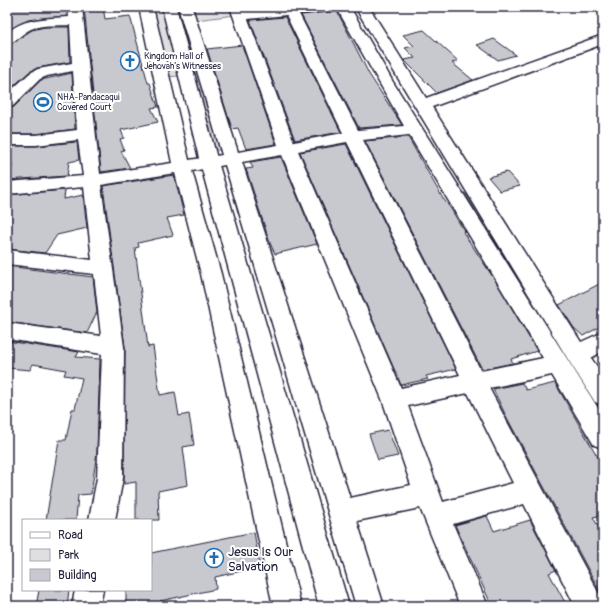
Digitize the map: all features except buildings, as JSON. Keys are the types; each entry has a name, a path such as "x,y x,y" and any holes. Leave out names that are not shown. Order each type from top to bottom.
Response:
{"street":[{"path":"146,7 182,167 211,274 286,606"},
{"path":"169,7 209,162 334,606"},
{"path":"185,7 370,606"},
{"path":"322,7 239,12 288,149 394,398 432,505 474,606"},
{"path":"343,7 414,130 519,302 568,360 603,394"},
{"path":"362,7 422,105 568,360 603,437"},
{"path":"289,9 474,381 590,606"},
{"path":"7,40 18,30 30,24 75,14 86,134 113,347 110,478 102,519"},
{"path":"422,105 603,39"},
{"path":"7,103 35,76 43,72 79,66"},
{"path":"7,188 92,181 231,159 352,136 414,130"},
{"path":"7,140 36,140 86,134"},
{"path":"7,257 102,268"},
{"path":"7,331 113,347"},
{"path":"394,398 568,360 603,341"},
{"path":"342,512 432,505 531,490"},
{"path":"86,606 89,591"}],"green space":[{"path":"152,7 166,7 181,73 178,76 168,77"},
{"path":"175,7 183,7 221,151 214,149"},
{"path":"191,7 231,7 235,15 196,20"}],"waterway":[{"path":"464,194 483,226"}],"place":[{"name":"Kingdom Hall of Jehovah's Witnesses","path":"130,61"},
{"name":"NHA-Pandacaqui Covered Court","path":"43,102"},
{"name":"Jesus Is Our Salvation","path":"214,558"}]}
